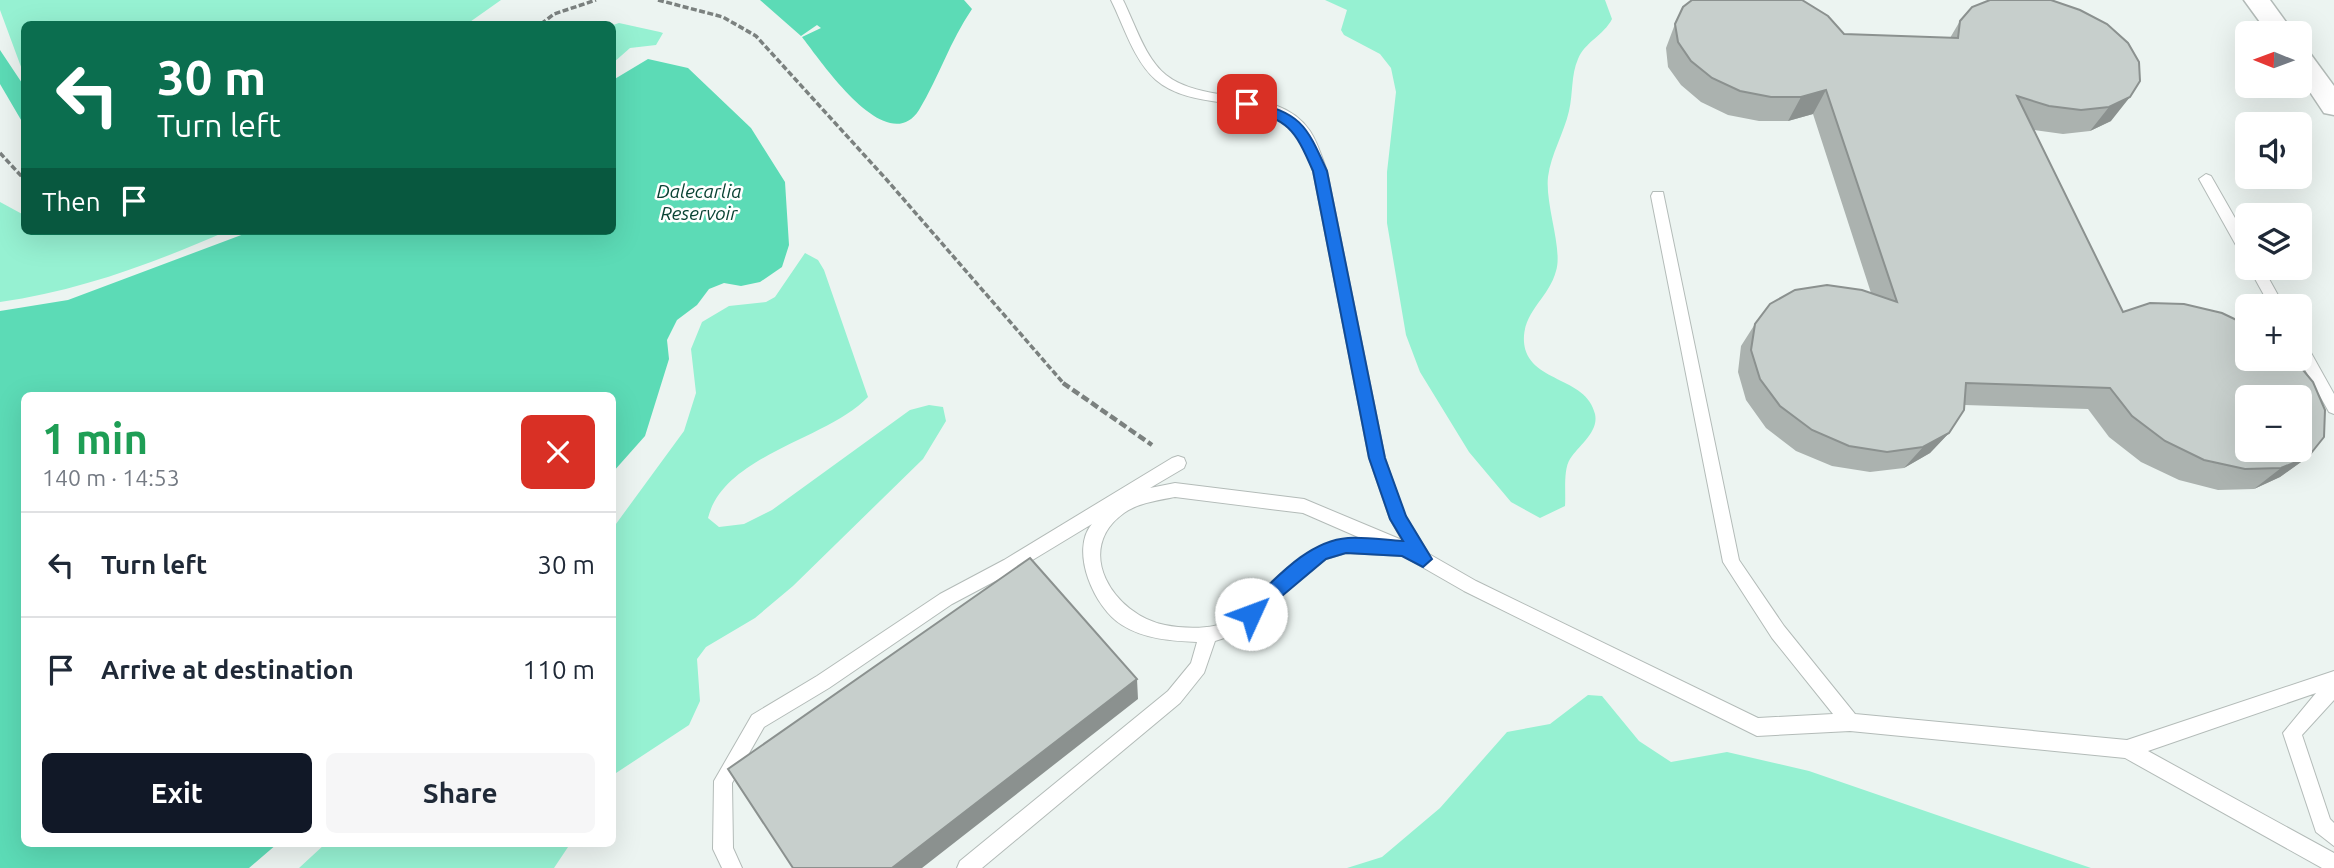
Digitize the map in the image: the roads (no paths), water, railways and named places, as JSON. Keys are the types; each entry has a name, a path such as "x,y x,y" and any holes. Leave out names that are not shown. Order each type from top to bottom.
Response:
{"street":[{"path":"2257,0 2272,21"},
{"path":"2312,75 2334,106"}],"lane":[{"path":"1117,0 1155,72 1165,81 1183,89 1273,111 1303,131 1320,171 1377,458 1398,519 1423,559"},
{"path":"2206,179 2235,231"},
{"path":"1658,196 1731,562 1778,632 1850,722"},
{"path":"2312,368 2334,408"},
{"path":"732,868 723,849 723,781 758,721 946,599 1010,565 1178,463"},
{"path":"1405,548 1346,546 1321,553 1290,576 1237,626 1208,635 1165,633 1127,619 1100,588 1091,562 1095,533 1119,507 1175,489 1304,506 1405,548 1471,586 1758,727 1850,722 2127,749 2334,864"},
{"path":"967,868 1174,697 1198,667 1208,635"},
{"path":"2127,749 2334,680"},
{"path":"2334,687 2292,733 2323,825 2334,836"}],"water":[{"path":"760,0 964,0 972,9 919,110 906,122 890,123 873,115 855,101 802,37 821,28 817,25 801,36"},
{"path":"0,50 21,82 21,120 0,84"},
{"name":"Dalecarlia Reservoir","path":"648,59 688,68 751,128 785,182 789,245 782,267 760,282 741,286 724,283 709,289 697,305 677,320 667,340 669,359 645,436 616,469 616,392 21,392 21,847 274,847 249,868 0,868 0,311 68,300 241,235 616,235 616,78"}]}
